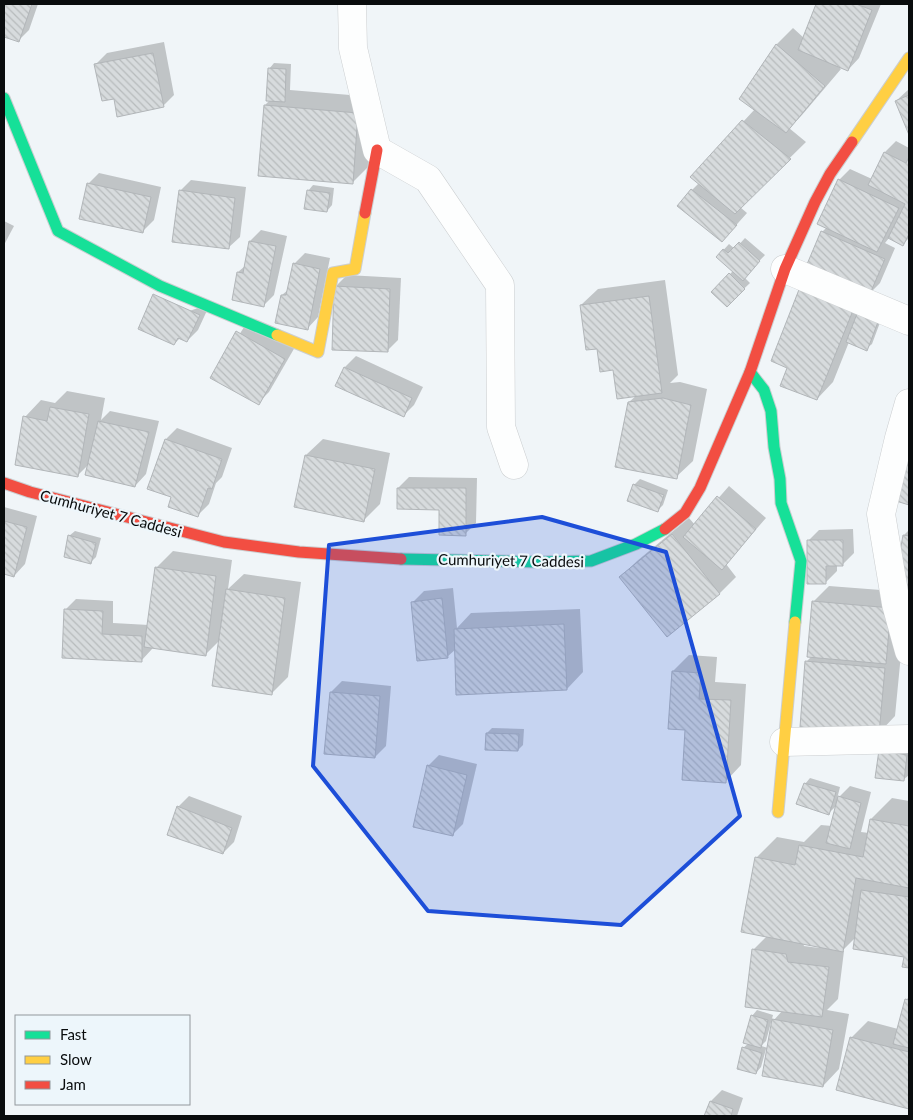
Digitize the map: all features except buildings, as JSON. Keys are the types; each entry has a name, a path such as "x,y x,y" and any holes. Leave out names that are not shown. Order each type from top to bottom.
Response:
{"main road":[{"name":"Cumhuriyet 7 Caddesi","path":"4,483 30,492 224,542 299,552 407,559 539,562 591,561 636,544 670,526 685,513 700,488 750,372 785,269 815,202 830,174 909,58"},
{"path":"4,98 58,231 160,286 318,352 332,273 355,269 377,150"},
{"path":"750,372 764,390 770,411 780,479 781,503 801,561 778,812"}],"street":[{"path":"352,4 353,48 377,150 428,179 500,285 501,426 514,465"},
{"path":"785,269 909,322"},
{"path":"909,403 881,514 896,604 909,651"},
{"path":"784,742 909,740"}],"highlighted area":[{"path":"542,517 666,552 740,816 621,925 428,911 313,766 329,545"}],"traffic: fast":[{"path":"4,98 58,231 160,286 277,335"},
{"path":"750,372 764,390 771,411 774,447 780,479 781,503 801,561 795,622"},
{"path":"401,559 539,562 591,561 636,544 665,529"}],"traffic: slow":[{"path":"852,142 909,58"},
{"path":"277,335 318,352 333,273 355,269 365,213"},
{"path":"778,812 795,622"}],"traffic: jam":[{"path":"665,529 685,513 700,488 750,372 785,269 815,202 830,174 852,142"},
{"path":"365,213 377,150"},
{"path":"4,483 30,492 224,542 299,552 401,559"}]}
